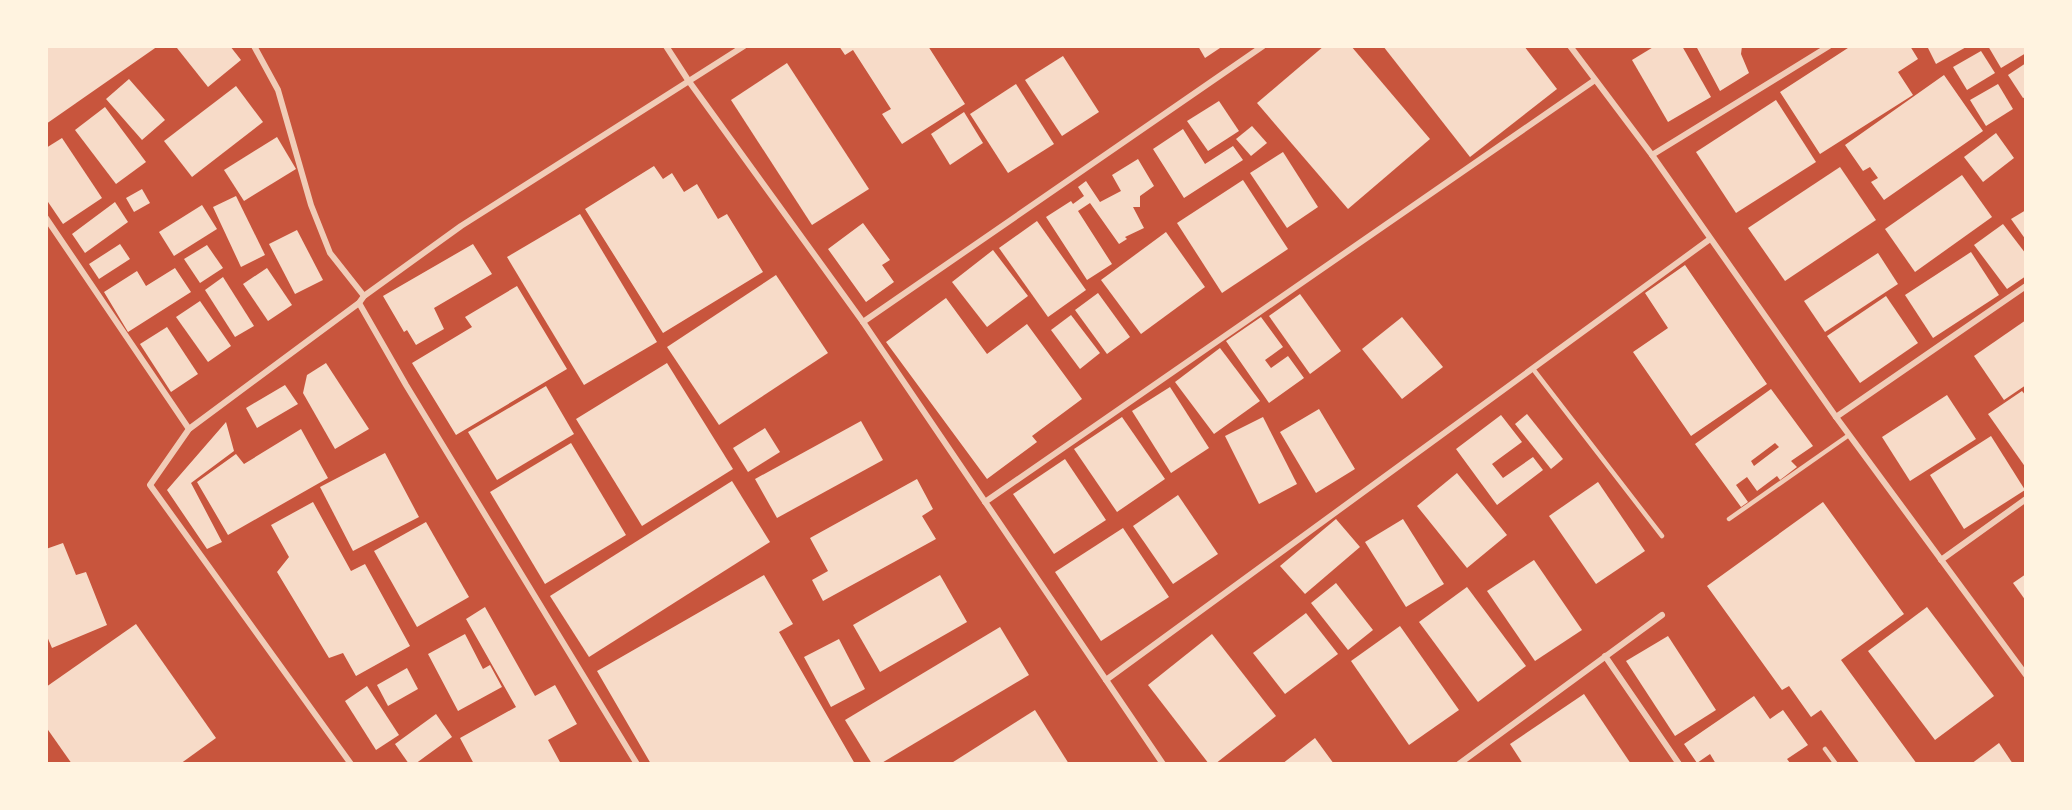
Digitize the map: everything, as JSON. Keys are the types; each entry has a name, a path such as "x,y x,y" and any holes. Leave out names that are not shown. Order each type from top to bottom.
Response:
{"street":[{"path":"254,46 278,90 311,205 330,253 364,296"},
{"path":"666,46 688,80 863,322 1163,764"},
{"path":"351,764 150,485 189,429 359,303 364,296 461,226 744,46"},
{"path":"863,322 1263,46"},
{"path":"1570,46 1652,155 1836,417 2025,675"},
{"path":"1652,155 1829,46"},
{"path":"985,502 1595,80"},
{"path":"46,218 189,429"},
{"path":"1106,680 1710,239"},
{"path":"1836,417 2025,286"},
{"path":"359,303 406,385 637,764"},
{"path":"1941,560 2025,499"},
{"path":"1460,764 1662,615"},
{"path":"1605,656 1679,764"}],"lane":[{"path":"1533,369 1662,536"},
{"path":"1730,519 1849,435"},
{"path":"1825,749 1836,764"}],"building":[{"path":"46,46 158,46 46,124"},
{"path":"179,46 230,46 241,60 208,87 177,48"},
{"path":"839,46 928,46 965,104 902,144 882,114 891,109 853,50 845,55"},
{"path":"1198,46 1223,46 1205,58"},
{"path":"1324,46 1351,46 1430,139 1348,209 1257,103"},
{"path":"1383,46 1524,46 1557,89 1470,157"},
{"path":"1655,46 1682,46 1711,97 1668,122 1632,60"},
{"path":"1696,46 1742,46 1741,54 1749,73 1720,91"},
{"path":"1851,46 1910,46 1918,59 1898,72 1913,95 1820,154 1780,92"},
{"path":"1927,46 1968,46 1936,64"},
{"path":"1988,46 2026,46 2026,53 2001,68"},
{"path":"1981,51 1995,73 1967,90 1953,67"},
{"path":"1063,56 1099,112 1062,136 1025,80"},
{"path":"787,63 869,189 812,225 731,100"},
{"path":"2026,63 2026,97 2023,98 2008,75"},
{"path":"1944,75 1983,131 1884,200 1871,182 1878,178 1870,167 1863,171 1845,145"},
{"path":"129,79 165,120 142,140 106,99"},
{"path":"1016,84 1054,144 1008,173 970,114"},
{"path":"1998,84 2013,109 1986,126 1970,100"},
{"path":"236,86 263,122 192,177 164,141"},
{"path":"1776,100 1816,162 1736,213 1696,152"},
{"path":"1219,101 1239,131 1208,151 1187,121"},
{"path":"105,107 146,162 116,184 75,130"},
{"path":"964,112 983,143 950,165 931,134"},
{"path":"1252,126 1267,143 1251,156 1236,139"},
{"path":"1183,129 1205,164 1233,146 1243,160 1184,198 1153,149"},
{"path":"1996,133 2014,158 1983,182 1964,157"},
{"path":"277,137 296,169 244,201 224,170"},
{"path":"62,138 102,198 63,224 46,199 46,148"},
{"path":"1283,152 1318,207 1287,228 1250,173"},
{"path":"1138,159 1154,186 1140,196 1140,207 1133,207 1144,228 1125,237 1127,239 1119,244 1090,203 1078,211 1112,264 1087,280 1046,217 1071,201 1073,204 1084,196 1078,187 1086,181 1100,202 1121,191 1112,175"},
{"path":"654,166 663,179 672,173 684,192 697,184 718,219 727,214 763,272 663,333 585,209"},
{"path":"1840,167 1876,220 1785,281 1748,228"},
{"path":"1962,175 1992,217 1915,272 1885,229"},
{"path":"1243,180 1288,249 1222,293 1177,223"},
{"path":"142,189 150,203 134,212 126,198"},
{"path":"236,196 265,255 241,267 213,207"},
{"path":"115,202 128,222 85,253 72,234"},
{"path":"202,205 217,229 174,256 159,232"},
{"path":"2026,210 2026,240 2011,219"},
{"path":"580,214 657,342 584,385 507,257"},
{"path":"1037,221 1086,290 1048,317 999,248"},
{"path":"863,223 890,260 882,265 894,282 866,302 828,249"},
{"path":"2003,224 2026,254 2026,276 2007,289 1974,245"},
{"path":"297,230 323,280 295,294 269,244"},
{"path":"1166,232 1205,287 1141,334 1101,280"},
{"path":"120,244 130,259 99,279 89,264"},
{"path":"473,244 492,274 434,308 444,329 416,345 407,330 404,332 383,296"},
{"path":"207,245 223,268 200,283 184,259"},
{"path":"993,250 1028,296 987,327 952,282"},
{"path":"1971,252 1999,295 1933,338 1905,295"},
{"path":"1878,253 1898,284 1825,332 1804,301"},
{"path":"1685,265 1767,384 1691,436 1633,352 1668,328 1645,293"},
{"path":"175,268 191,292 128,332 104,292 137,271 146,286"},
{"path":"267,268 292,305 268,321 243,284"},
{"path":"776,275 828,353 719,425 667,347"},
{"path":"223,277 254,326 235,337 205,290"},
{"path":"517,286 567,369 456,435 412,363 472,327 465,317"},
{"path":"1098,293 1130,337 1107,354 1075,310"},
{"path":"1300,294 1341,351 1310,374 1269,316"},
{"path":"1886,296 1918,343 1860,383 1827,336"},
{"path":"946,298 987,354 1027,324 1082,399 1032,436 1037,442 987,479 886,342"},
{"path":"200,301 231,346 208,362 176,317"},
{"path":"1071,315 1100,353 1080,369 1051,330"},
{"path":"1261,317 1283,347 1265,360 1271,368 1288,356 1304,378 1269,403 1226,341"},
{"path":"1402,317 1443,367 1402,399 1362,349"},
{"path":"2026,320 2026,385 2004,400 1974,356"},
{"path":"167,327 198,374 171,392 140,344"},
{"path":"1220,348 1260,401 1214,434 1175,382"},
{"path":"326,363 369,429 335,449 303,393 307,375"},
{"path":"667,363 733,469 642,526 576,419"},
{"path":"285,385 298,404 257,428 246,408"},
{"path":"546,386 574,434 497,480 468,432"},
{"path":"1170,387 1209,448 1171,473 1132,411"},
{"path":"1771,389 1813,446 1791,461 1797,467 1780,480 1777,476 1757,491 1747,477 1736,485 1748,502 1741,507 1695,444","holes":["1775,443 1779,447 1754,466 1751,461"]},
{"path":"2022,391 2026,396 2026,468 1988,414"},
{"path":"1947,395 1976,439 1910,481 1882,437"},
{"path":"1319,409 1355,469 1316,493 1280,432"},
{"path":"1527,414 1563,459 1551,469 1515,424"},
{"path":"1501,415 1522,442 1492,464 1503,478 1533,457 1543,470 1497,505 1456,449"},
{"path":"1122,417 1165,479 1117,512 1074,449"},
{"path":"1263,417 1297,484 1259,504 1225,436"},
{"path":"861,421 883,460 777,518 755,479"},
{"path":"226,422 234,451 191,483 222,542 207,549 167,490"},
{"path":"765,428 780,452 748,472 733,448"},
{"path":"301,429 328,478 228,535 197,482 236,454 244,464"},
{"path":"1991,436 2025,490 1964,529 1930,475"},
{"path":"571,443 626,535 545,584 490,492"},
{"path":"385,453 419,517 353,551 320,487"},
{"path":"1065,459 1106,520 1054,554 1013,494"},
{"path":"1457,473 1507,535 1467,568 1417,506"},
{"path":"917,479 933,509 922,516 936,539 823,601 812,580 828,571 810,538"},
{"path":"732,481 770,542 589,657 550,596"},
{"path":"1598,482 1645,551 1596,584 1549,516"},
{"path":"1178,495 1218,554 1173,584 1133,526"},
{"path":"313,502 351,571 365,564 410,646 356,676 343,653 329,658 277,572 289,557 271,525"},
{"path":"1823,502 1904,614 1841,660 1917,764 1860,764 1821,710 1811,717 1789,686 1782,690 1707,586"},
{"path":"1336,519 1360,547 1305,594 1280,566"},
{"path":"1403,519 1444,584 1406,607 1365,542"},
{"path":"426,522 469,597 417,627 374,551"},
{"path":"1123,528 1169,597 1101,641 1055,572"},
{"path":"63,543 76,575 86,572 107,625 52,648 46,634 46,549"},
{"path":"1534,560 1582,630 1535,661 1487,591"},
{"path":"2026,574 2026,601 2013,583"},
{"path":"764,575 793,624 779,632 855,764 651,764 597,671"},
{"path":"940,575 967,622 880,672 853,625"},
{"path":"1336,583 1373,630 1348,650 1311,603"},
{"path":"1467,587 1526,666 1478,702 1419,622"},
{"path":"485,607 535,696 555,685 577,724 548,740 561,764 474,764 460,738 516,707 466,619"},
{"path":"1927,607 1994,696 1935,740 1868,651"},
{"path":"1306,613 1338,654 1285,694 1253,653"},
{"path":"136,624 216,738 180,764 72,764 46,727 46,687"},
{"path":"1400,626 1459,710 1409,745 1351,661"},
{"path":"1000,627 1029,675 880,764 872,764 845,720"},
{"path":"465,634 483,669 490,665 502,687 458,711 428,654"},
{"path":"1212,634 1276,716 1215,764 1209,764 1148,685"},
{"path":"1668,636 1716,710 1675,736 1626,661"},
{"path":"839,639 865,689 831,707 804,657"},
{"path":"407,668 418,689 388,706 377,685"},
{"path":"367,686 399,735 376,750 345,701"},
{"path":"1584,694 1631,764 1523,764 1510,744"},
{"path":"1754,696 1770,719 1783,710 1808,745 1787,759 1790,763 1788,764 1716,764 1710,754 1697,763 1684,744"},
{"path":"1035,710 1069,764 950,764"},
{"path":"436,714 452,737 415,764 409,764 395,744"},
{"path":"1315,738 1334,764 1282,764"},
{"path":"1999,743 2013,764 1971,764"}]}
